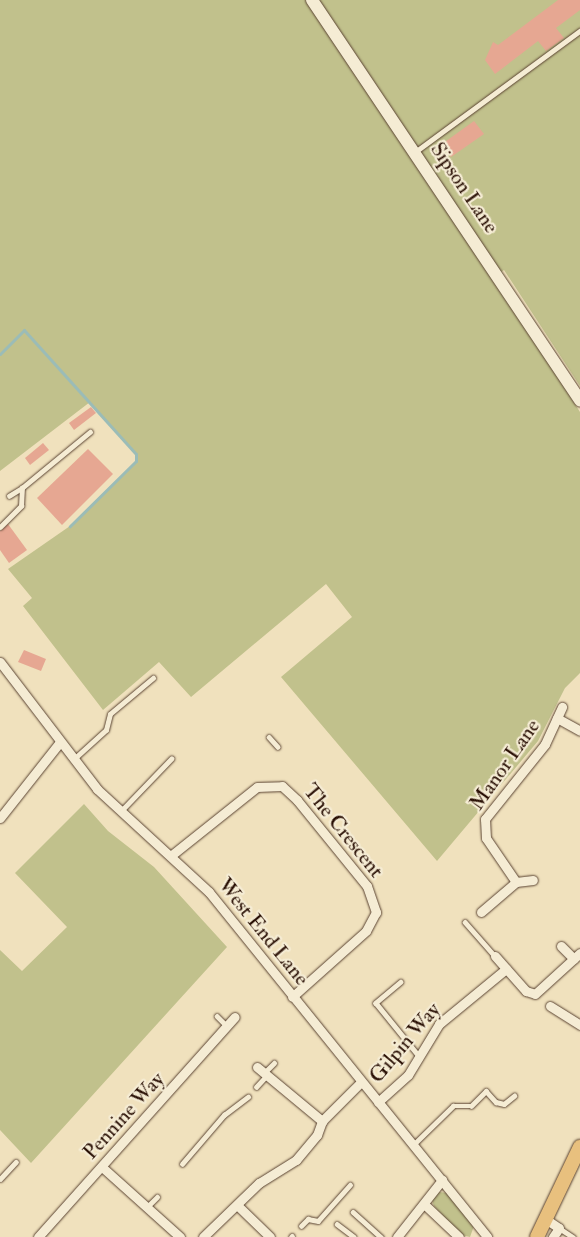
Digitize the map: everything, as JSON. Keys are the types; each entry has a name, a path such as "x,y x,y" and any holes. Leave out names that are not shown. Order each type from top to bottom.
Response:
{"main road":[{"path":"537,1237 553,1224 580,1147"}],"street":[{"name":"Sipson Lane","path":"312,0 580,401"},
{"name":"West End Lane","path":"0,662 73,759 119,813 173,854 209,892 292,997 442,1180 482,1236"},
{"name":"Manor Lane","path":"516,882 486,838 483,826 545,744 562,707"},
{"name":"Manor Lane","path":"557,718 580,731"},
{"path":"0,818 60,742"},
{"name":"The Crescent","path":"173,854 257,786 282,786 297,800 367,886 376,912 366,931 292,997"},
{"path":"481,912 516,882 533,880"},
{"path":"495,956 526,991 535,994 577,956 561,946"},
{"name":"Gilpin Way","path":"378,1102 400,1083 439,1024 506,969"},
{"path":"550,1006 580,1025"},
{"name":"Pennine Way","path":"38,1237 235,1017"},
{"path":"263,1072 322,1121"},
{"path":"203,1237 259,1183 296,1160 317,1135 322,1121 361,1082"},
{"path":"102,1167 180,1237"},
{"path":"397,1237 442,1180"},
{"path":"424,1204 459,1237"},
{"path":"237,1205 270,1237"},
{"path":"553,1224 553,1237"}],"lane":[{"path":"415,152 580,32"},
{"path":"9,496 22,488 90,432"},
{"path":"0,527 20,511 22,488"},
{"path":"73,759 106,730 110,714 153,678"},
{"path":"269,737 278,747"},
{"path":"119,813 171,759"},
{"path":"464,922 495,956"},
{"path":"401,982 376,1003 419,1056"},
{"path":"217,1016 227,1026"},
{"path":"256,1087 263,1072 274,1063"},
{"path":"413,1145 453,1106 470,1106 486,1091 496,1102 504,1104 514,1096"},
{"path":"182,1164 224,1115 248,1097"},
{"path":"0,1179 16,1162"},
{"path":"301,1226 308,1219 318,1221 350,1185"},
{"path":"147,1208 157,1197"},
{"path":"353,1212 381,1237"},
{"path":"337,1224 354,1237"},
{"path":"553,1224 573,1237"}],"green space":[{"path":"0,0 580,0 580,386 504,270 494,277 580,412 580,673 565,688 538,741 437,861 281,677 352,617 326,584 191,697 159,662 103,710 23,606 32,598 8,569 70,526 136,461 136,454 90,402 0,471"},
{"path":"84,804 108,831 154,867 227,947 31,1163 0,1130 0,950 22,971 67,927 15,873"},
{"path":"439,1192 448,1193 474,1226 470,1237 461,1235 434,1206 432,1200"}],"building":[{"path":"558,0 580,0 580,10 556,28 564,38 546,51 538,41 495,74 485,60 493,42 498,45"},
{"path":"474,121 484,134 451,157 442,144"},
{"path":"91,407 96,413 74,430 69,423"},
{"path":"43,443 49,450 30,465 25,458"},
{"path":"88,449 113,474 62,525 37,498"},
{"path":"8,524 27,550 9,563 0,550 0,531"},
{"path":"24,650 46,659 41,671 18,662"}],"waterway":[{"path":"0,354 24,330 136,454 136,461 70,526"}]}
